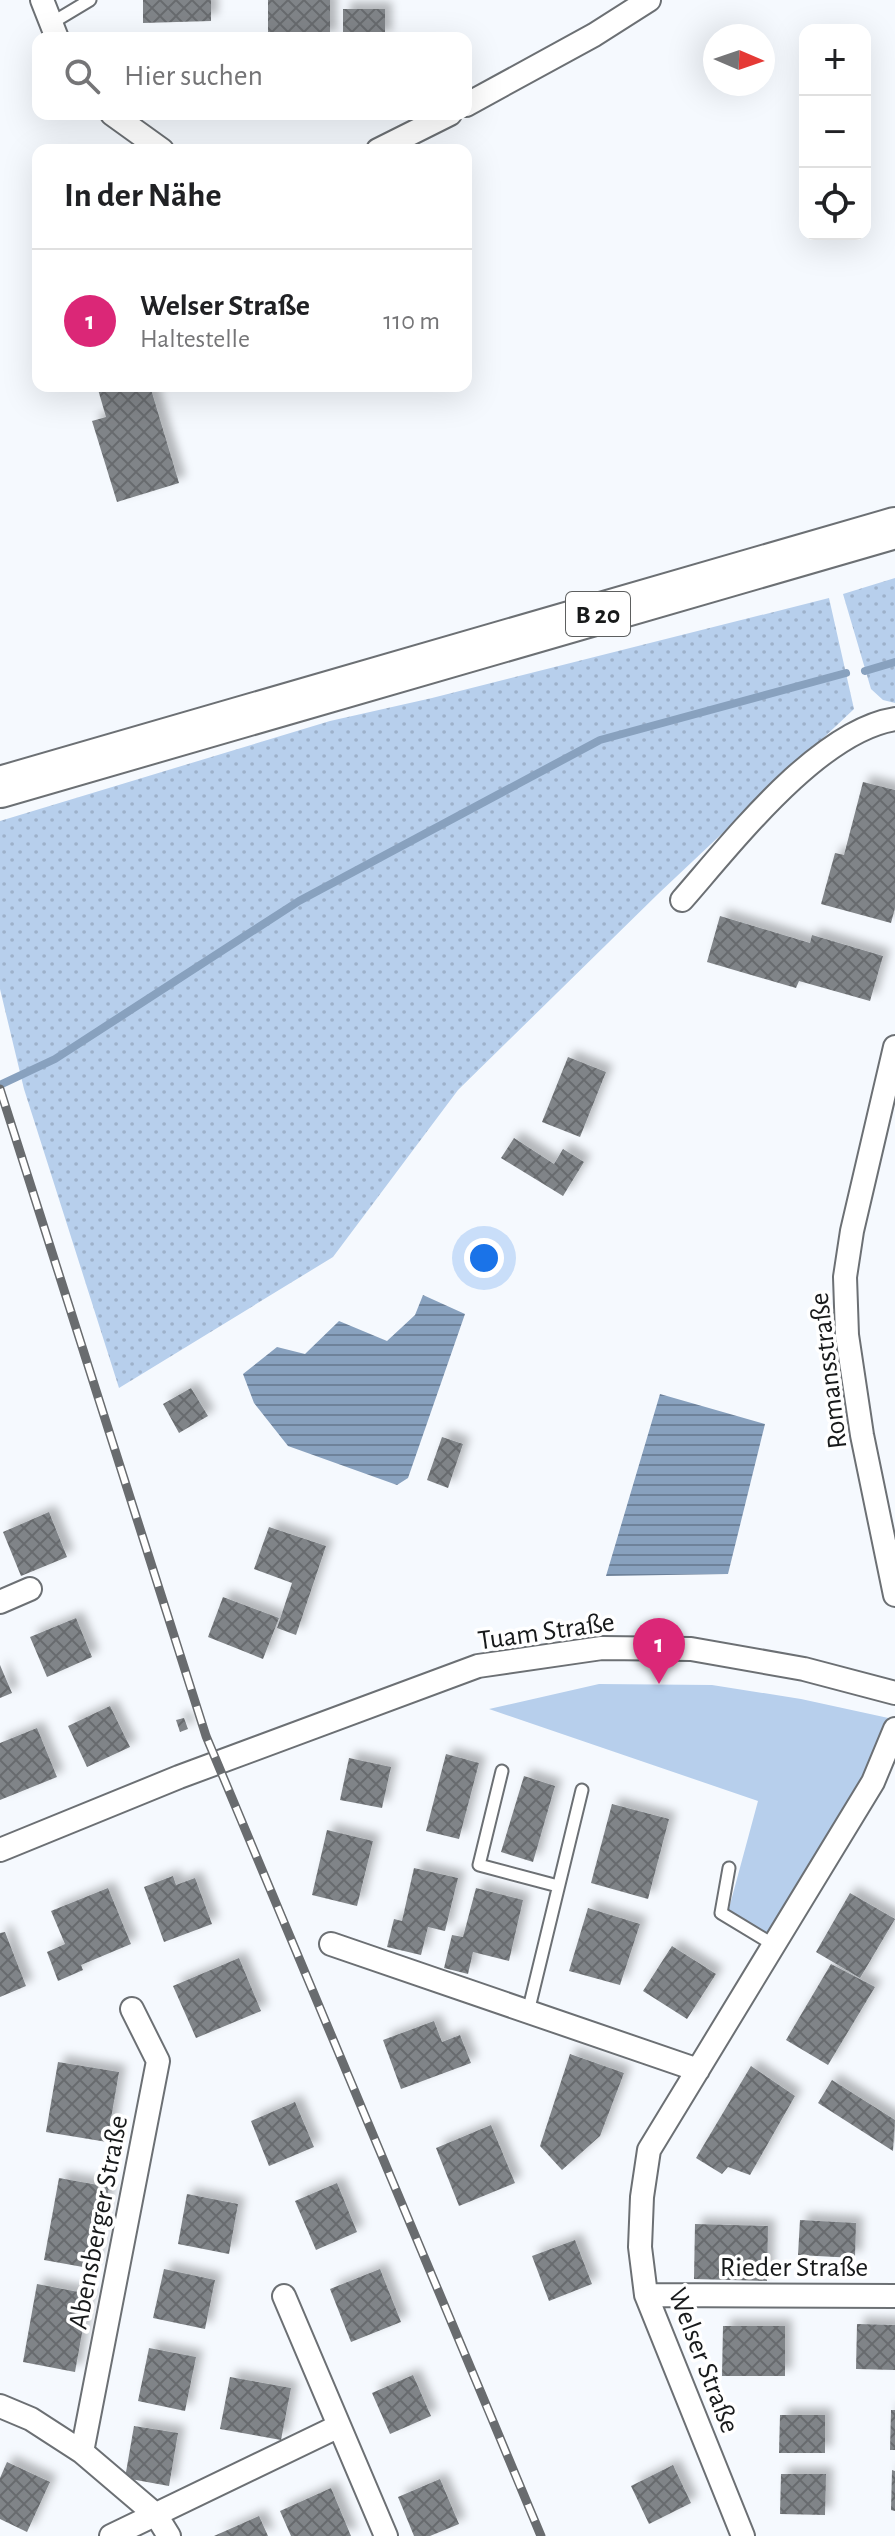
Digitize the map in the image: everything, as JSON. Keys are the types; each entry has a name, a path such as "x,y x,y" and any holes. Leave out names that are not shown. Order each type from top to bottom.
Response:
{"highway":[{"name":"B 20","path":"0,787 886,534"}],"street":[{"path":"42,0 53,31"},
{"path":"472,102 594,35 649,0"},
{"path":"120,120 154,144"},
{"path":"390,144 438,120"},
{"path":"682,900 796,774 875,722 895,719"},
{"name":"Romansstraße","path":"895,1047 887,1117 852,1231 845,1277 847,1335 862,1435 895,1595"},
{"path":"0,1602 30,1589"},
{"name":"Tuam Straße","path":"0,1850 478,1666 602,1648 691,1649 804,1669 895,1693"},
{"name":"Welser Straße","path":"743,2536 646,2295 640,2247 642,2197 649,2150 873,1782 895,1729"},
{"path":"331,1944 698,2070"},
{"name":"Abensberger Straße","path":"82,2452 158,2061 132,2009"},
{"name":"Rieder Straße","path":"646,2295 895,2296"},
{"path":"284,2296 386,2536"},
{"path":"0,2406 31,2419 82,2452 156,2515 169,2536"},
{"path":"111,2536 339,2426"}],"lane":[{"path":"53,31 90,0"},
{"path":"502,1771 479,1865 558,1886"},
{"path":"528,2012 582,1790"},
{"path":"729,1868 721,1913 774,1945"}],"shaded area":[{"path":"895,578 895,703 883,700 871,689 843,594"},
{"path":"829,598 854,709 658,894 458,1090 333,1257 119,1388 24,1089 0,989 0,821 330,721"},
{"path":"423,1295 465,1314 408,1478 397,1485 288,1446 254,1403 243,1374 277,1347 305,1354 339,1321 387,1341 415,1315"},
{"path":"660,1394 765,1424 728,1574 606,1576"},
{"path":"599,1684 712,1685 801,1699 893,1719 874,1766 770,1937 728,1912 758,1801 489,1709"}],"building":[{"path":"143,0 211,0 211,21 143,23"},
{"path":"268,0 330,0 330,32 268,32"},
{"path":"343,9 385,9 385,32 343,32"},
{"path":"99,392 152,392 179,483 117,502 92,421 106,417"},
{"path":"863,782 895,790 895,908 891,923 821,904 835,853 844,855"},
{"path":"720,916 810,943 812,935 883,956 870,1001 799,981 796,988 707,962"},
{"path":"568,1057 606,1072 580,1137 542,1122"},
{"path":"514,1138 554,1164 563,1149 584,1162 563,1196 501,1158"},
{"path":"191,1388 208,1416 179,1433 163,1404"},
{"path":"442,1437 463,1444 448,1488 427,1480"},
{"path":"49,1512 67,1557 21,1576 3,1532"},
{"path":"269,1527 326,1546 296,1635 277,1628 292,1583 254,1569"},
{"path":"223,1597 279,1618 263,1659 208,1637"},
{"path":"76,1618 92,1657 47,1677 30,1637"},
{"path":"0,1665 12,1693 0,1698"},
{"path":"110,1706 130,1747 87,1767 68,1726"},
{"path":"184,1718 188,1729 180,1732 176,1720"},
{"path":"37,1728 57,1777 0,1800 0,1743"},
{"path":"446,1754 479,1763 459,1839 426,1831"},
{"path":"349,1758 391,1767 382,1808 340,1800"},
{"path":"524,1776 555,1786 533,1862 501,1852"},
{"path":"612,1804 669,1819 648,1899 591,1883"},
{"path":"327,1830 373,1841 357,1906 312,1895"},
{"path":"414,1868 458,1878 445,1931 428,1927 421,1955 387,1947 394,1919 402,1921"},
{"path":"173,1876 176,1885 195,1878 212,1924 164,1942 144,1887"},
{"path":"108,1888 131,1944 81,1965 83,1970 58,1981 47,1952 65,1944 51,1911"},
{"path":"476,1888 523,1900 509,1961 473,1952 468,1974 444,1968 452,1935 463,1937"},
{"path":"850,1893 895,1919 860,1978 816,1952"},
{"path":"588,1908 640,1924 620,1985 569,1971"},
{"path":"5,1932 26,1986 0,1997 0,1933"},
{"path":"672,1946 716,1974 687,2019 643,1991"},
{"path":"239,1958 261,2011 196,2038 173,1986"},
{"path":"831,1964 875,1987 828,2065 786,2040"},
{"path":"434,2021 442,2042 460,2035 471,2063 401,2089 383,2040"},
{"path":"570,2054 624,2073 600,2136 562,2170 540,2146"},
{"path":"58,2062 119,2072 107,2142 46,2132"},
{"path":"751,2066 795,2096 750,2175 728,2167 722,2174 696,2158"},
{"path":"832,2080 895,2120 893,2151 818,2103"},
{"path":"295,2102 314,2147 269,2166 251,2121"},
{"path":"491,2125 515,2183 459,2206 436,2148"},
{"path":"59,2178 109,2187 94,2269 44,2260"},
{"path":"337,2183 357,2232 316,2250 295,2201"},
{"path":"187,2194 238,2204 229,2254 178,2244"},
{"path":"800,2220 856,2223 855,2258 798,2255"},
{"path":"695,2224 768,2226 767,2281 694,2279"},
{"path":"575,2240 592,2284 549,2301 532,2256"},
{"path":"164,2269 215,2280 205,2329 153,2318"},
{"path":"380,2269 401,2322 351,2342 330,2289"},
{"path":"37,2284 89,2294 75,2372 23,2362"},
{"path":"857,2324 895,2325 895,2370 856,2369"},
{"path":"723,2326 785,2326 785,2376 722,2376"},
{"path":"149,2348 196,2357 185,2411 138,2401"},
{"path":"413,2375 431,2416 390,2434 372,2393"},
{"path":"230,2377 291,2388 281,2440 220,2429"},
{"path":"891,2410 895,2410 895,2450 890,2450"},
{"path":"780,2415 825,2415 825,2453 779,2453"},
{"path":"134,2426 178,2433 169,2486 125,2478"},
{"path":"7,2462 50,2482 27,2532 0,2519 0,2478"},
{"path":"673,2465 691,2503 649,2524 631,2486"},
{"path":"892,2470 895,2471 895,2511 891,2510"},
{"path":"781,2474 826,2474 825,2515 780,2514"},
{"path":"440,2479 459,2524 430,2536 414,2536 398,2497"},
{"path":"331,2488 351,2536 291,2536 280,2511"},
{"path":"259,2516 268,2536 214,2536"}],"waterway":[{"path":"865,671 895,662"},
{"path":"0,1085 55,1059 299,901 600,740 846,673"}],"railway":[{"path":"0,1089 206,1736 541,2536"}],"place":[{"name":"Welser Straße","path":"659,1684"}]}
